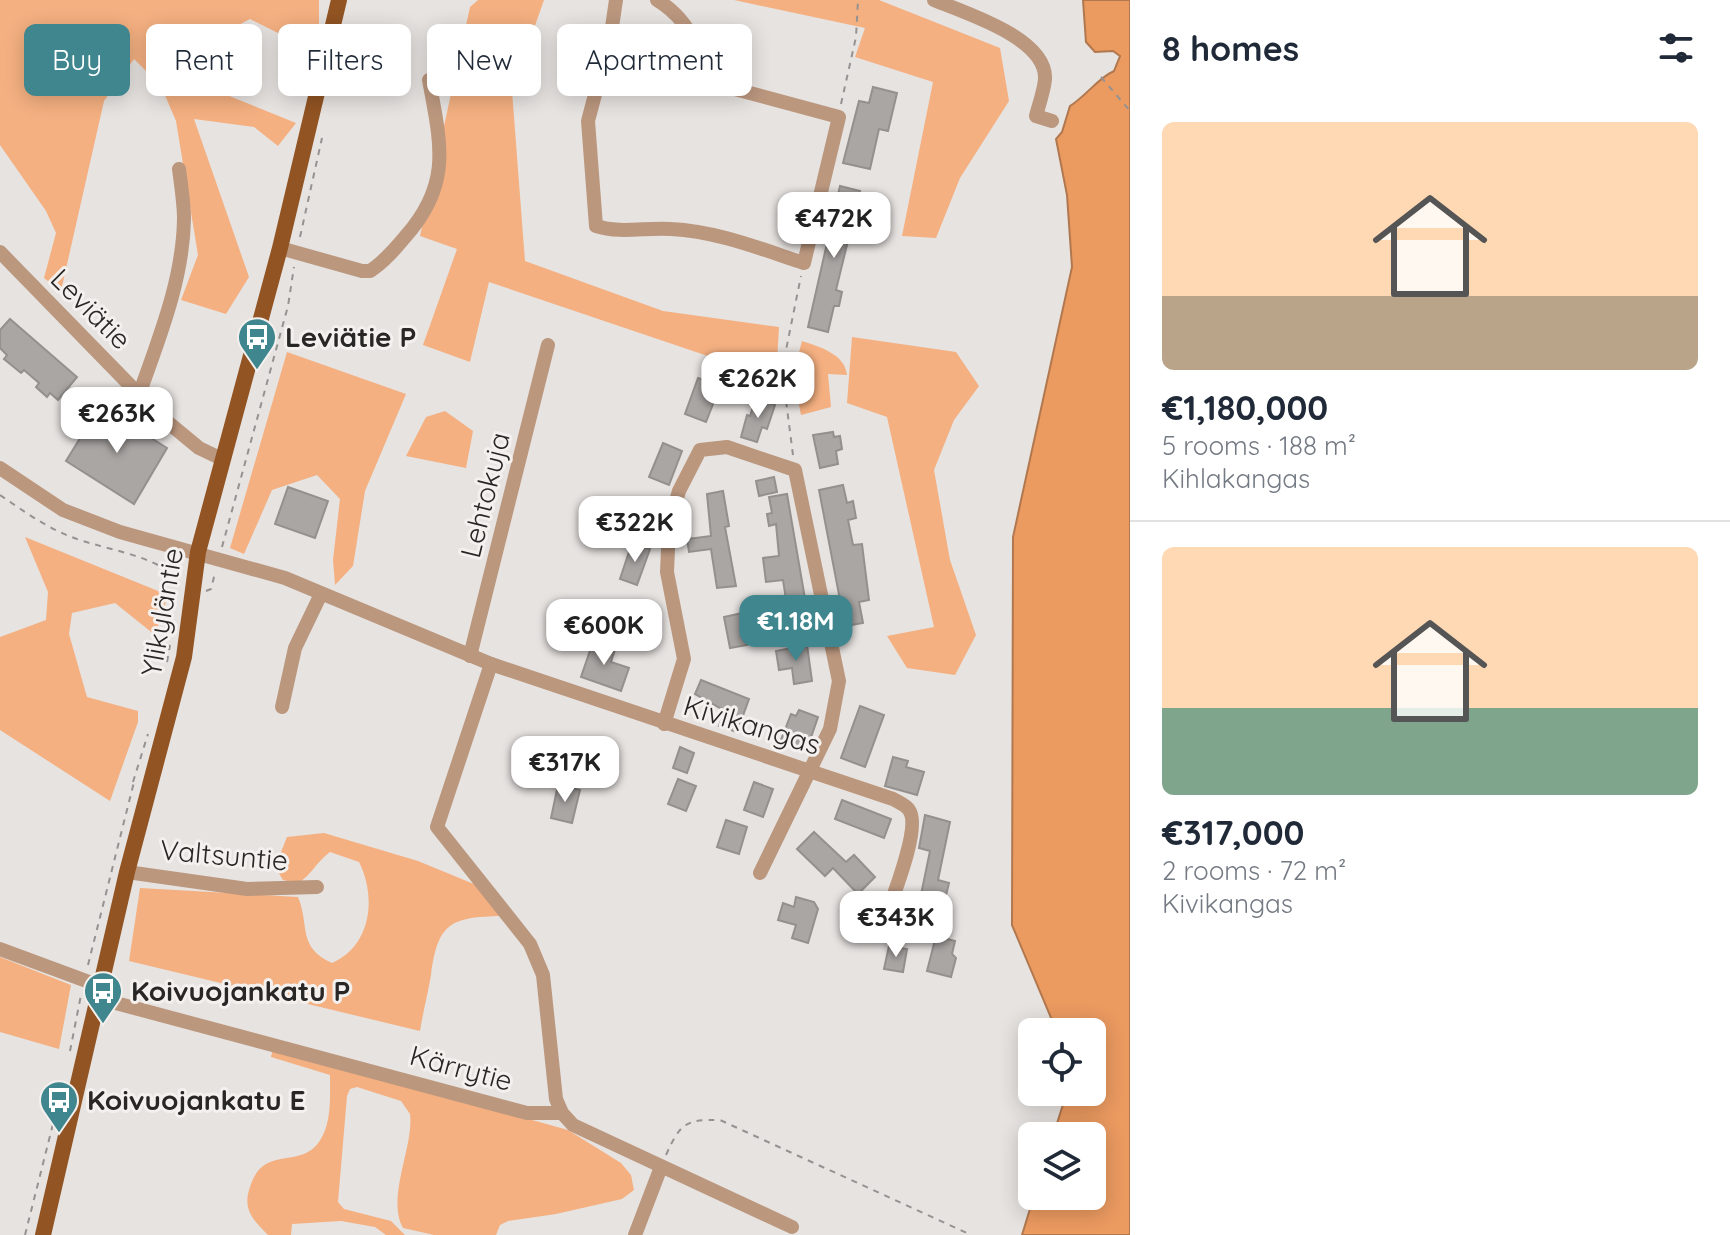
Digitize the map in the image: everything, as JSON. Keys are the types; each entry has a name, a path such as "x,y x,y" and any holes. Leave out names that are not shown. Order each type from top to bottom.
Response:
{"main road":[{"name":"Ylikyläntie","path":"43,1235 127,872 184,657 198,552 280,248 335,3"}],"street":[{"path":"616,0 611,34 588,121 596,226 610,231 672,228 728,239 804,263 839,117 731,88 719,80 686,23 657,0"},
{"path":"934,0 1005,30 1040,56 1045,78 1036,116 1052,121"},
{"path":"280,248 362,271 370,271 387,257 423,216 434,196 439,167 432,96"},
{"path":"139,395 169,308 182,245 184,217 179,169"},
{"name":"Leviätie","path":"0,252 185,438 222,459"},
{"name":"Lehtokuja","path":"470,656 548,345"},
{"path":"664,724 684,659 667,572 669,526 679,491 700,450 727,447 795,470 839,681 830,729 760,873"},
{"name":"Kivikangas","path":"0,468 63,510 120,532 285,578 491,664 893,799 909,809 913,821 911,840 884,922"},
{"path":"282,707 295,648 321,594"},
{"path":"491,664 437,827 530,944 543,975 556,1099 562,1113 573,1125 792,1227"},
{"name":"Valtsuntie","path":"127,872 247,889 317,887"},
{"name":"Kärrytie","path":"0,949 98,992 527,1113 562,1113"},
{"path":"635,1235 661,1167"}],"path":[{"path":"839,117 856,37 858,0"},
{"path":"1101,77 1130,111"},
{"path":"795,470 785,393 785,355 804,263"},
{"path":"0,495 65,535 146,560 192,585"},
{"path":"165,670 171,639"},
{"path":"133,782 150,727"},
{"path":"661,1167 677,1131 694,1119 720,1120 969,1234"}],"shaded area":[{"path":"0,0 319,0 319,24 278,24 278,33 250,19 241,24 146,24 146,71 134,59 130,65 130,24 24,24 24,96 108,96 61,291 44,278 56,233 46,211 0,145"},
{"path":"478,0 544,0 536,24 466,24 470,7"},
{"path":"734,0 879,0 1000,48 1009,101 960,178 936,238 902,236 933,82 855,57 865,28"},
{"path":"1083,0 1130,0 1130,1235 1022,1235 1030,1210 1106,1210 1106,1122 1057,1122 1063,1106 1106,1106 1106,1018 1051,1018 1012,925 1013,537 1072,267 1067,195 1056,139 1062,132 1070,106 1114,71 1120,56 1113,51 1095,52 1086,42"},
{"path":"165,96 229,96 296,123 278,146 254,127 194,119 249,277 226,314 181,300 198,255 176,121"},
{"path":"451,96 512,96 525,261 663,311 779,327 776,379 489,282 470,362 423,345 457,249 420,236"},
{"path":"852,337 956,352 979,386 954,420 934,470 950,560 976,635 955,675 907,668 887,636 934,627 887,417 847,403"},
{"path":"802,341 837,357 847,375 828,374 831,407 801,415 793,375"},
{"path":"287,352 406,394 365,491 353,566 335,585 333,560 340,499 317,475 272,490 244,554 230,548"},
{"path":"445,411 473,431 466,468 406,456 426,417"},
{"path":"25,537 168,595 155,635 115,603 72,613 69,634 87,697 138,711 138,722 110,801 0,730 0,637 46,620 48,592"},
{"path":"324,833 418,861 486,889 502,916 459,921 443,934 434,958 420,1031 129,961 140,888 298,897 306,935 314,950 332,963 345,955 355,945 367,920 368,891 359,862 330,852 298,883 283,880 275,867 287,837"},
{"path":"0,957 71,985 59,1049 0,1032"},
{"path":"273,1048 568,1130 621,1163 631,1175 634,1190 622,1199 508,1221 500,1225 496,1235 434,1235 403,1228 397,1202 410,1114 401,1101 357,1087 350,1089 347,1096 338,1202 344,1209 391,1221 405,1235 386,1235 375,1227 341,1221 292,1224 291,1235 268,1235 248,1208 248,1195 256,1174 272,1161 311,1150 323,1135 330,1101 330,1075 271,1057"}],"building":[{"path":"873,87 897,93 888,131 879,129 870,169 843,163 859,101 869,103"},
{"path":"840,186 860,191 836,290 842,292 839,306 834,306 828,332 808,327"},
{"path":"10,319 77,377 58,400 50,393 47,397 36,387 39,383 4,359 7,355 0,348 0,330"},
{"path":"698,378 720,386 706,422 685,414"},
{"path":"756,398 775,405 767,429 762,427 757,442 741,437"},
{"path":"100,406 167,448 134,504 66,461"},
{"path":"833,432 834,437 840,436 842,449 836,451 838,464 820,468 813,435"},
{"path":"663,443 682,451 669,485 649,477"},
{"path":"774,477 777,492 759,496 756,481"},
{"path":"843,485 847,503 853,501 856,518 848,520 853,545 862,544 869,600 859,602 863,623 845,626 819,490"},
{"path":"288,487 328,501 315,538 275,524"},
{"path":"723,491 729,526 725,527 736,586 717,588 711,549 689,552 687,539 711,536 707,494"},
{"path":"787,494 809,622 790,625 783,580 766,582 763,558 779,556 776,524 769,526 767,514 772,513 769,497"},
{"path":"632,543 650,549 637,585 620,579"},
{"path":"635,600 652,607 642,631 625,624"},
{"path":"742,613 747,645 730,648 724,617"},
{"path":"594,639 616,646 611,662 629,668 621,691 581,677"},
{"path":"807,645 812,681 794,684 792,668 779,670 776,651"},
{"path":"701,680 749,699 737,732 719,726 725,711 695,694"},
{"path":"860,706 884,715 865,767 841,758"},
{"path":"799,710 818,717 807,749 781,740 791,714 796,716"},
{"path":"680,747 694,753 687,773 673,768"},
{"path":"893,757 908,761 906,767 924,772 917,795 885,786"},
{"path":"678,779 696,786 686,811 668,804"},
{"path":"754,782 773,789 763,817 744,810"},
{"path":"558,785 580,790 572,823 551,818"},
{"path":"842,800 891,819 884,838 835,819"},
{"path":"925,815 950,822 938,880 949,883 940,920 917,914 930,851 919,848"},
{"path":"726,820 747,827 739,854 717,847"},
{"path":"814,832 846,862 854,855 875,877 858,894 833,868 825,876 797,849"},
{"path":"796,897 814,902 818,909 808,943 792,938 796,925 778,920 783,903 794,907"},
{"path":"936,936 955,941 952,954 956,958 951,977 927,971"},
{"path":"889,946 907,949 903,972 884,969"}],"place":[{"name":"Leviätie P","path":"257,371"},
{"name":"Koivuojankatu P","path":"103,1025"},
{"name":"Koivuojankatu E","path":"59,1134"}]}
